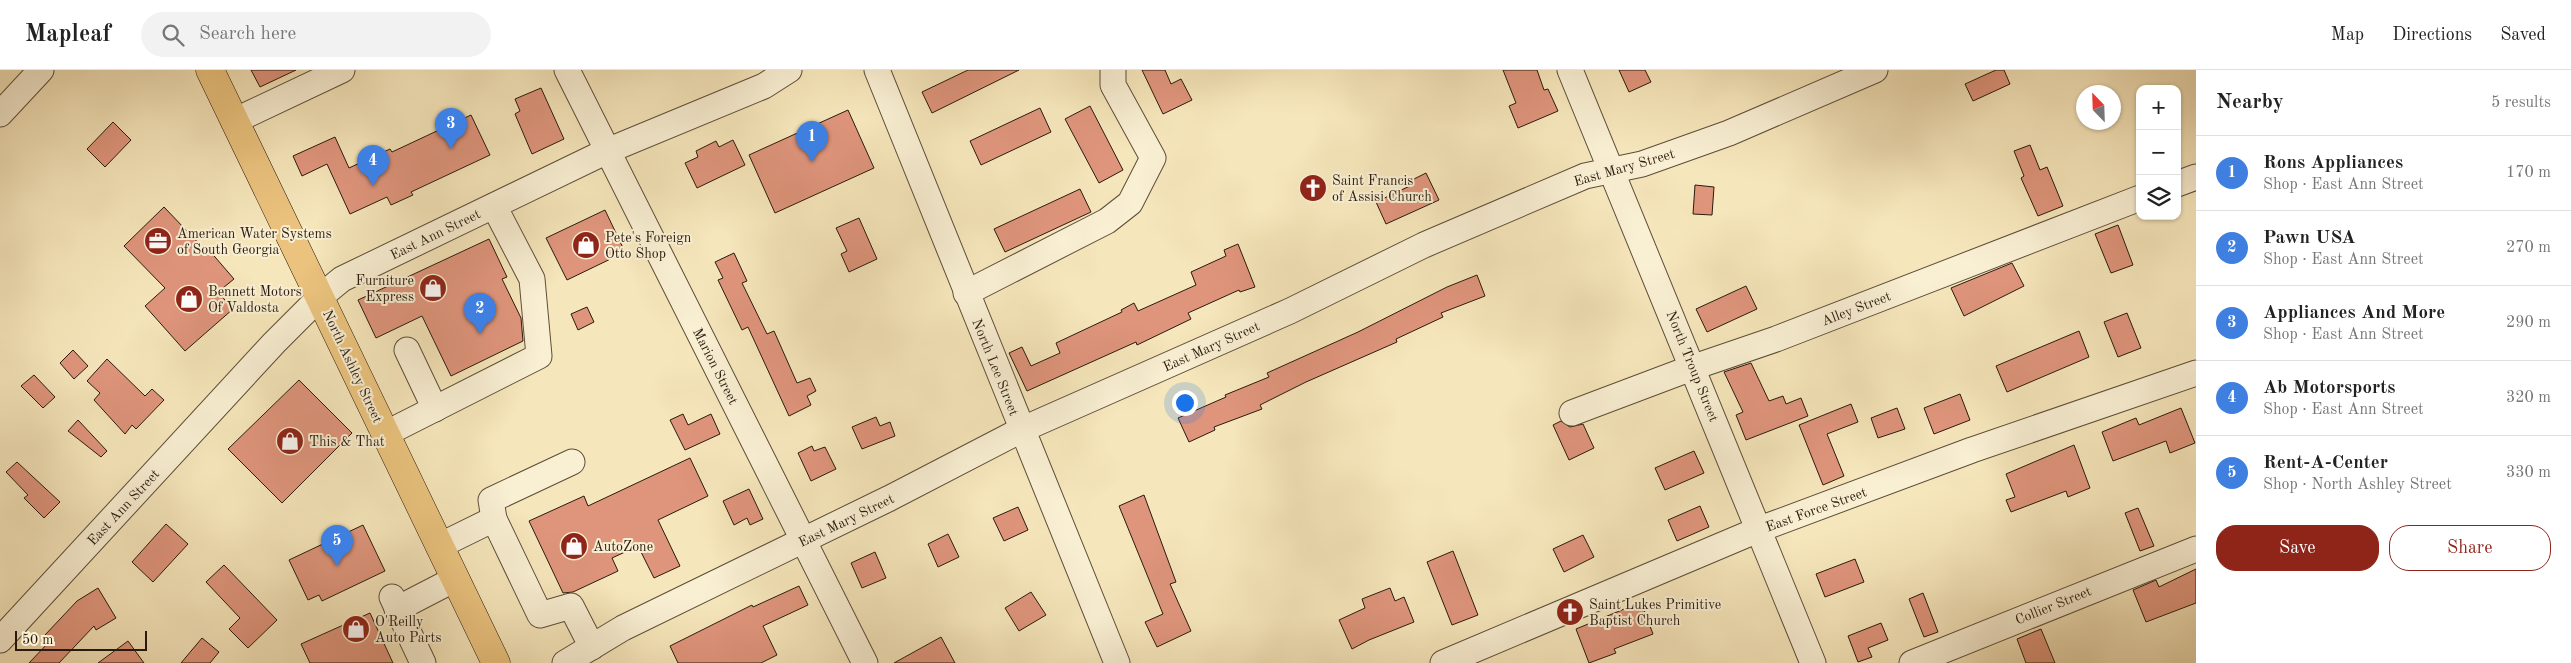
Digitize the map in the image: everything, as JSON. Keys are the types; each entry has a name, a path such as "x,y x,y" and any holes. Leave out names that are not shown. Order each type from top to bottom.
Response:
{"main road":[{"name":"North Ashley Street","path":"210,70 496,663"}],"street":[{"path":"0,114 41,70"},
{"path":"286,97 288,84 316,70"},
{"path":"234,121 342,70"},
{"name":"Marion Street","path":"567,70 805,540 865,663"},
{"name":"East Ann Street","path":"0,640 274,343 320,297 342,279 607,152 764,86 789,70"},
{"path":"966,293 1107,221 1130,203 1153,158 1113,85 1113,70"},
{"name":"North Troup Street","path":"1570,70 1610,170 1694,367 1813,663"},
{"name":"East Mary Street","path":"565,663 623,628 805,540 1022,430 1290,311 1424,245 1584,176 1642,164 1729,133 1876,70"},
{"name":"North Lee Street","path":"884,72 966,293 1118,663"},
{"path":"2181,183 2196,177"},
{"name":"Alley Street","path":"1572,414 1694,367 1776,339 2136,200"},
{"path":"385,434 539,356 532,279 494,206"},
{"path":"407,350 435,409"},
{"name":"East Force Street","path":"1443,663 1760,529 1972,450 2196,373"},
{"path":"572,462 491,500 494,519 540,615 570,606 592,647"},
{"path":"439,546 494,519"},
{"name":"Collier Street","path":"1912,663 2196,549"},
{"path":"424,663 394,603 455,579"}],"building":[{"path":"251,70 296,70 260,87"},
{"path":"968,70 1019,70 932,113 922,92"},
{"path":"1142,70 1165,70 1171,84 1181,79 1192,100 1163,114"},
{"path":"1503,70 1537,70 1544,90 1548,89 1558,111 1518,128 1509,106 1516,103"},
{"path":"1619,70 1645,70 1651,82 1629,92"},
{"path":"1996,70 2004,70 2010,84 1973,101 1965,84"},
{"path":"541,88 564,139 532,154 515,114 520,111 515,99"},
{"path":"1090,106 1123,170 1099,183 1065,119"},
{"path":"1040,108 1051,132 981,165 970,141"},
{"path":"848,110 874,168 775,213 749,155"},
{"path":"471,115 490,155 411,192 413,195 391,205 387,197 350,214 327,164 302,176 293,156 335,137 349,168 390,149 392,152"},
{"path":"113,122 131,140 105,167 87,149"},
{"path":"733,140 745,165 697,188 685,163 698,157 696,151 716,141 719,147"},
{"path":"2030,145 2040,170 2047,167 2063,206 2038,216 2021,178 2024,176 2014,151"},
{"path":"1426,173 1439,200 1386,224 1376,202 1414,184 1412,180"},
{"path":"1695,185 1714,187 1712,215 1693,214"},
{"path":"1080,189 1091,212 1005,252 994,229"},
{"path":"164,207 207,252 209,250 234,279 218,292 233,309 185,351 145,306 165,288 124,246"},
{"name":"Pete's Foreign Otto Shop","path":"605,210 625,252 567,280 546,238"},
{"path":"859,218 877,259 849,272 841,254 847,251 836,228"},
{"path":"2118,225 2133,265 2111,273 2095,234"},
{"path":"489,239 507,277 502,279 521,318 523,341 451,376 422,316 376,338 358,300"},
{"path":"1238,244 1255,287 1240,292 1239,290 1188,313 1191,319 1137,345 1136,342 1027,391 1009,353 1022,347 1031,366 1060,353 1056,343 1122,312 1121,310 1134,303 1138,311 1196,285 1191,272 1226,256 1224,250"},
{"path":"734,253 747,281 742,283 767,334 774,331 797,383 810,378 816,391 807,396 811,405 789,416 748,327 742,330 718,280 723,278 715,262"},
{"path":"2012,263 2024,286 1964,316 1951,288"},
{"path":"1477,275 1485,296 1441,313 1443,317 1396,339 1397,342 1306,382 1260,405 1262,409 1214,427 1215,430 1189,442 1178,418 1226,397 1225,395 1269,377 1267,373 1358,332 1447,287"},
{"path":"1746,286 1757,309 1707,332 1696,309"},
{"path":"587,307 594,322 578,330 571,314"},
{"path":"2127,313 2141,348 2118,357 2104,322"},
{"path":"2079,331 2089,357 2007,392 1996,366"},
{"path":"73,350 88,366 74,379 60,363"},
{"path":"107,359 145,396 152,389 164,400 136,429 132,425 125,434 94,400 100,393 87,381"},
{"path":"1751,363 1769,401 1783,396 1786,404 1801,398 1808,416 1746,440 1736,415 1743,412 1724,372"},
{"path":"34,375 55,397 43,408 21,386"},
{"name":"This & That","path":"299,380 352,433 282,503 228,449"},
{"path":"1960,394 1970,420 1934,434 1924,408"},
{"path":"1851,404 1858,422 1827,434 1844,476 1823,485 1799,425"},
{"path":"1897,408 1905,429 1878,438 1871,418"},
{"path":"2181,408 2195,443 2170,453 2166,441 2113,461 2102,432 2136,418 2139,425"},
{"path":"683,414 688,425 711,414 720,434 685,450 670,420"},
{"path":"876,417 880,426 890,422 895,436 862,449 852,427"},
{"path":"78,420 107,451 101,457 68,431"},
{"path":"1561,421 1570,427 1583,424 1594,448 1569,460 1553,425"},
{"path":"2074,445 2090,488 2068,497 2066,491 2011,512 2006,500 2015,497 2006,474"},
{"path":"812,446 814,451 825,447 836,469 811,481 798,453"},
{"path":"1694,451 1704,473 1665,490 1655,468"},
{"path":"690,458 708,496 658,520 680,566 654,578 638,546 612,558 618,571 573,592 563,593 529,521 584,496 588,506"},
{"path":"17,462 60,502 44,518 24,498 28,495 6,472"},
{"path":"749,489 763,519 750,525 747,518 734,525 723,501"},
{"path":"1144,495 1176,582 1170,584 1191,631 1157,647 1145,622 1163,614 1119,506"},
{"path":"1700,506 1709,527 1677,541 1668,520"},
{"path":"1018,507 1028,530 1004,541 993,518"},
{"path":"2138,508 2154,546 2140,551 2125,513"},
{"path":"166,524 188,544 153,582 132,562"},
{"path":"363,525 385,571 322,601 319,595 308,600 289,560"},
{"path":"948,534 959,557 938,567 928,544"},
{"path":"1583,535 1594,557 1564,572 1553,549"},
{"path":"1453,551 1478,615 1452,625 1427,562"},
{"path":"875,552 886,578 862,588 851,563"},
{"path":"1855,559 1864,582 1825,597 1816,574"},
{"path":"224,565 277,620 248,648 229,629 240,618 206,582"},
{"path":"2196,569 2196,603 2146,622 2133,590 2156,580 2159,587"},
{"path":"799,586 808,605 763,626 777,655 761,663 678,663 670,646 752,605 753,607"},
{"path":"98,588 116,618 96,630 94,626 59,663 29,663 50,641 45,635 77,601"},
{"path":"1390,588 1395,601 1404,597 1414,622 1352,649 1339,620 1365,608 1362,599"},
{"path":"1031,592 1046,615 1019,631 1005,608"},
{"path":"1923,593 1938,632 1924,637 1909,599"},
{"path":"1641,602 1653,634 1614,649 1616,653 1589,663 1576,629"},
{"name":"O'Reilly Auto Parts","path":"370,613 393,663 310,663 301,644"},
{"path":"1881,623 1888,640 1868,648 1872,657 1858,662 1848,636"},
{"path":"2041,629 2055,663 2026,663 2017,639"},
{"path":"941,637 955,663 894,663"},
{"path":"202,638 219,652 210,663 181,663"},
{"path":"128,641 144,663 98,663"}],"place":[{"name":"Appliances And More","path":"451,149"},
{"name":"Rons Appliances","path":"812,162"},
{"name":"Ab Motorsports","path":"373,186"},
{"name":"Saint Francis of Assisi Church","path":"1313,188"},
{"name":"American Water Systems of South Georgia","path":"158,241"},
{"name":"Pete's Foreign Otto Shop","path":"586,245"},
{"name":"Furniture Express","path":"433,288"},
{"name":"Bennett Motors Of Valdosta","path":"189,299"},
{"name":"Pawn USA","path":"480,334"},
{"name":"This & That","path":"290,441"},
{"name":"AutoZone","path":"574,546"},
{"name":"Rent-A-Center","path":"337,566"},
{"name":"Saint Lukes Primitive Baptist Church","path":"1570,612"},
{"name":"O'Reilly Auto Parts","path":"356,629"}]}
